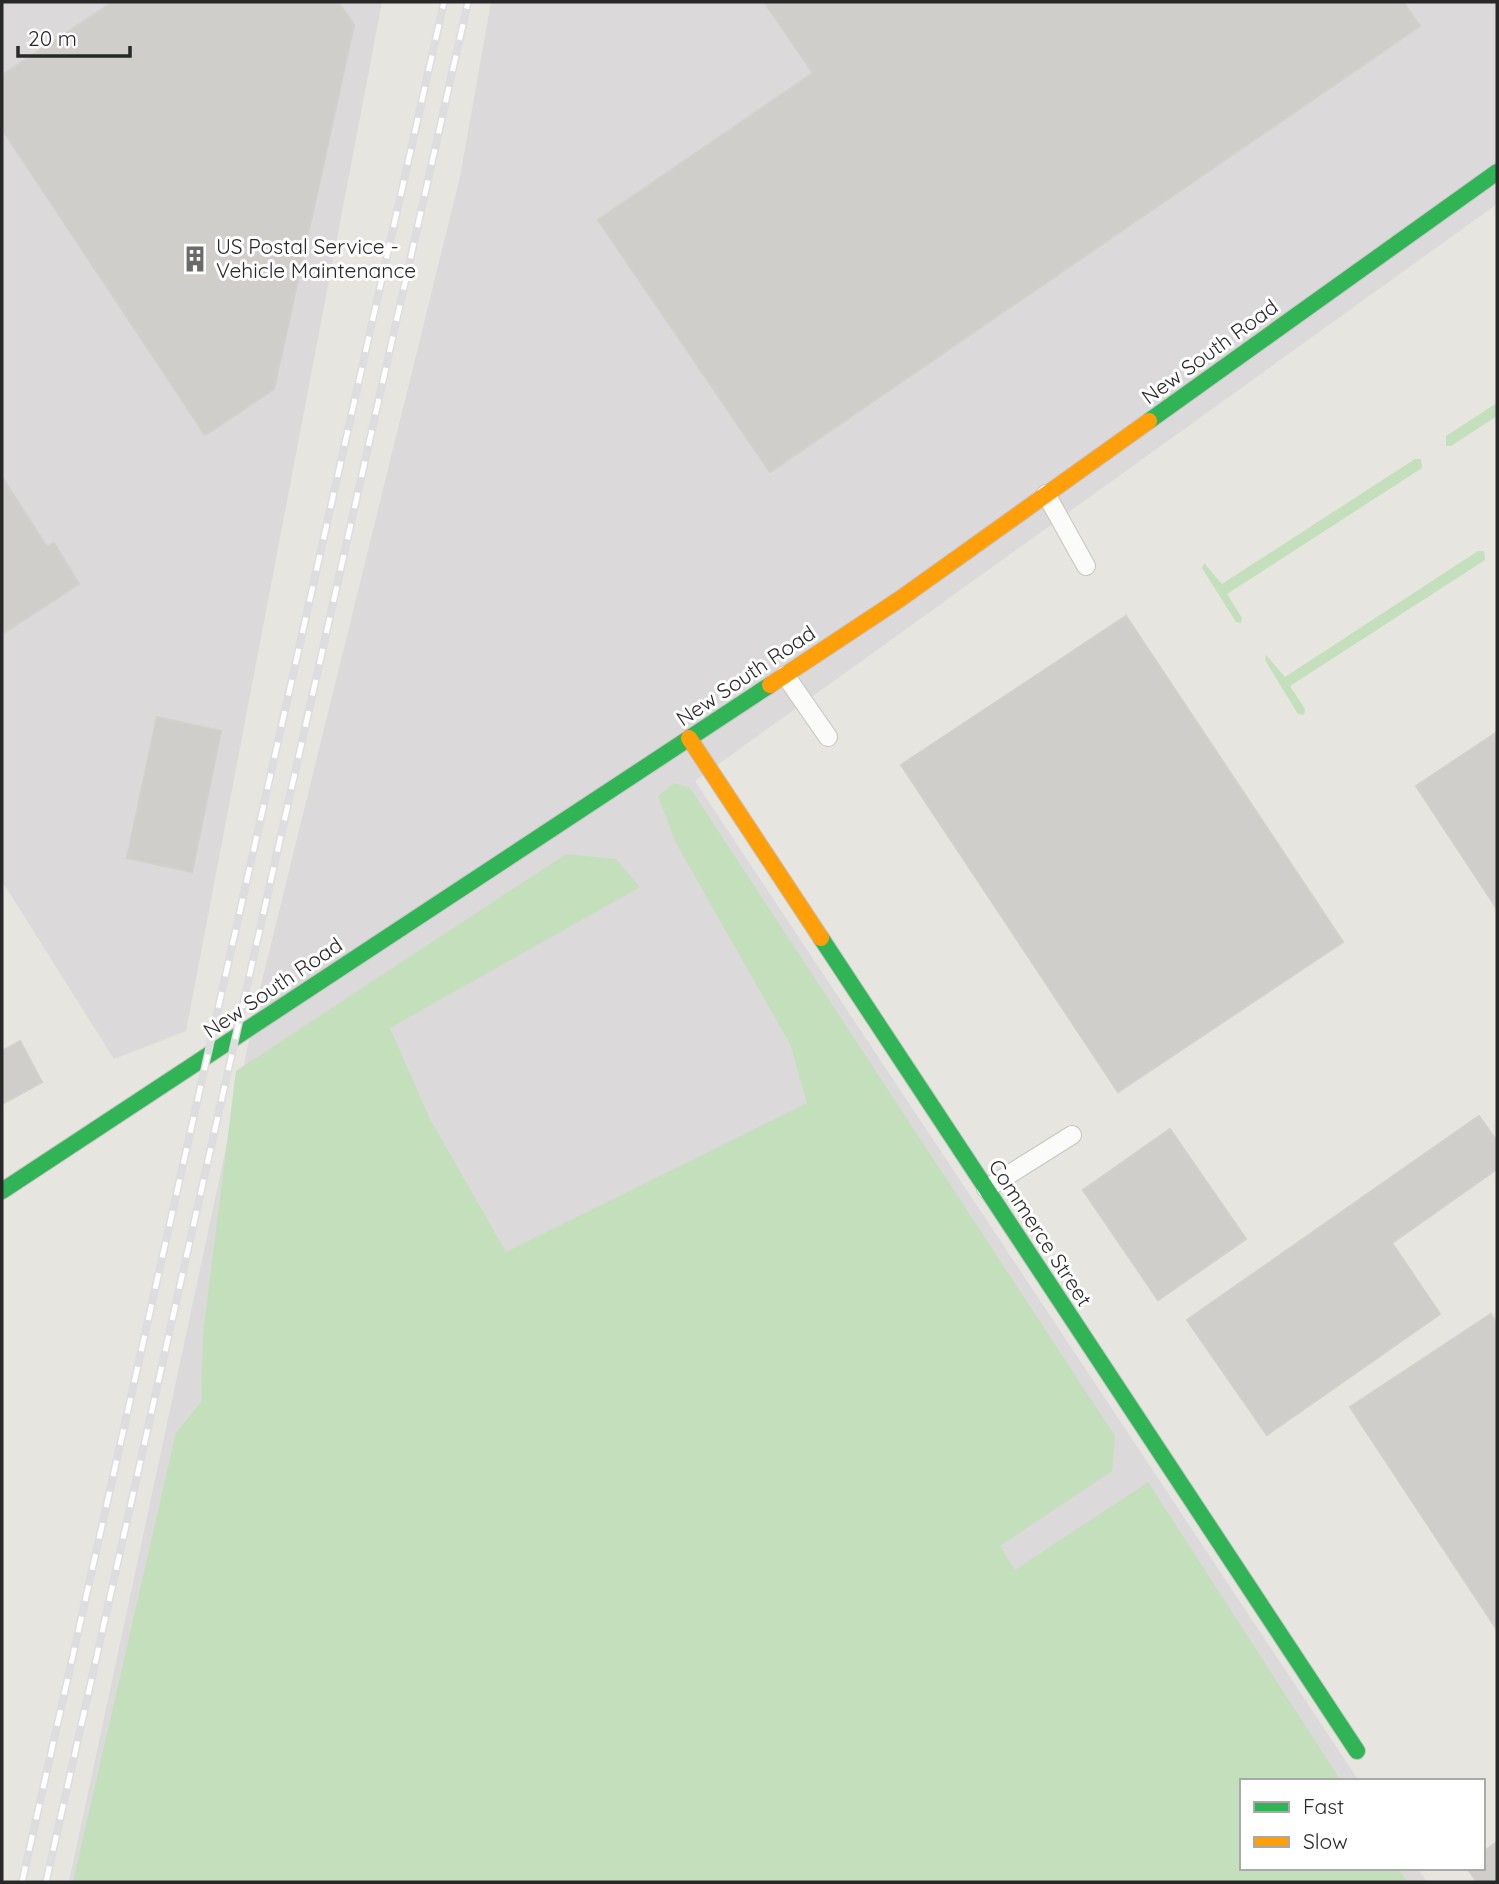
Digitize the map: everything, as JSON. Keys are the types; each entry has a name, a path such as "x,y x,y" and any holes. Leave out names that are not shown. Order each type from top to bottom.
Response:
{"street":[{"name":"New South Road","path":"2,1191 785,675 1046,494 1497,172"},
{"name":"Commerce Street","path":"689,738 1357,1751"}],"lane":[{"path":"1046,494 1087,566"},
{"path":"785,675 828,737"},
{"path":"986,1189 1072,1135"}],"shaded area":[{"path":"2,2 382,2 186,1031 114,1059 2,881"},
{"path":"491,2 1497,2 1497,204 695,781 1358,1779 1240,1779 1240,1870 1418,1870 1427,1882 69,1882 260,989 460,177"}],"green space":[{"path":"1497,403 1497,416 1451,446 1446,446 1446,436"},
{"path":"1415,459 1421,459 1422,468 1227,594 1242,618 1241,623 1236,622 1202,568 1204,563 1222,584"},
{"path":"1478,551 1484,551 1485,560 1290,686 1305,709 1304,715 1298,714 1265,660 1266,655 1285,677"},
{"path":"674,783 690,788 1115,1436 1112,1471 1000,1546 1015,1570 1148,1482 1340,1779 1240,1779 1240,1870 1399,1870 1407,1882 73,1882 176,1433 201,1402 203,1334 236,1071 566,854 616,859 640,887 390,1028 430,1119 506,1252 807,1103 790,1044 676,843 658,796"}],"building":[{"name":"US Postal Service - Vehicle Maintenance","path":"113,2 338,2 354,25 274,389 205,435 2,129 2,75"},
{"path":"764,2 1403,2 1420,26 770,472 598,220 813,73"},
{"path":"2,477 47,547 54,543 79,584 2,634"},
{"path":"1126,616 1343,942 1118,1092 901,765"},
{"path":"157,717 221,731 192,872 127,858"},
{"path":"1497,732 1497,909 1416,786"},
{"path":"20,1041 42,1082 2,1104 2,1051"},
{"path":"1479,1116 1497,1141 1497,1169 1392,1243 1440,1314 1267,1435 1187,1320"},
{"path":"1170,1129 1246,1239 1158,1300 1083,1190"},
{"path":"1491,1314 1497,1324 1497,1630 1350,1407"},
{"path":"1497,1842 1497,1882 1477,1882 1468,1870 1485,1870 1485,1851"}],"railway":[{"path":"22,1882 444,2"},
{"path":"46,1882 468,2"}],"traffic: fast":[{"path":"1149,421 1497,172"},
{"path":"2,1191 770,685"},
{"path":"821,938 1357,1751"}],"traffic: slow":[{"path":"770,685 900,599 1149,421"},
{"path":"689,738 821,938"}],"place":[{"name":"US Postal Service - Vehicle Maintenance","path":"195,259"}]}
